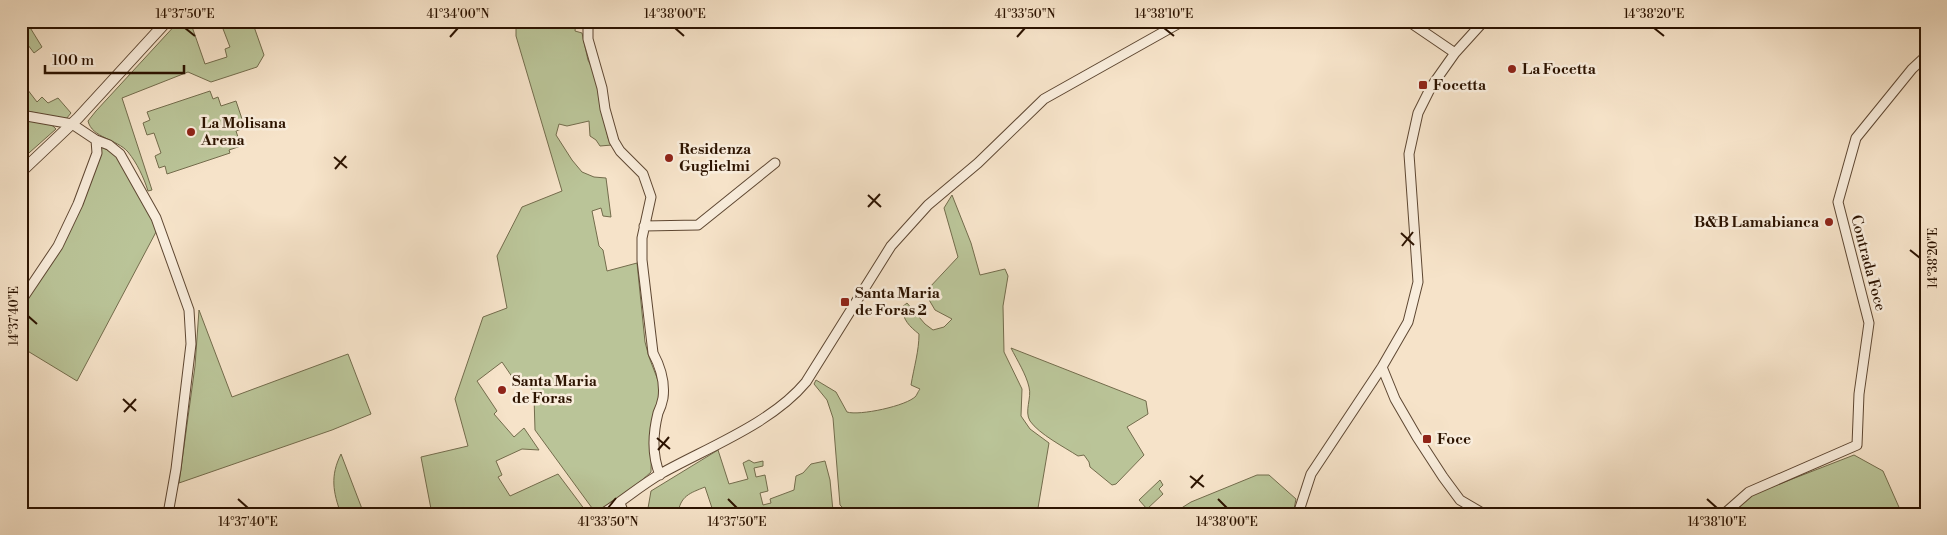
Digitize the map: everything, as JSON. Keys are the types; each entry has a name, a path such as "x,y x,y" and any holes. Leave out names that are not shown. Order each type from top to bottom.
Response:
{"street":[{"path":"21,172 72,124 167,21"},
{"path":"588,21 588,39 614,141 620,151 643,174 651,197 644,226 642,260 643,284 653,353 660,366 663,398 658,415 654,450 655,463 660,475"},
{"path":"602,514 660,475 754,423 794,396 806,382 891,246 928,204 978,163 1044,99 1183,21"},
{"path":"1408,21 1455,53"},
{"path":"1298,514 1311,474 1382,366 1408,322 1418,282 1409,154 1418,114 1432,87 1455,53 1484,21"},
{"name":"Contrada Foce","path":"1724,514 1749,492 1857,445 1859,394 1869,323 1838,202 1856,138 1912,69 1926,56"},
{"path":"21,115 72,124 96,140 109,145 120,154 156,218 189,310 191,344 179,450 168,514"},
{"path":"21,301 58,246 74,212 97,153 96,140"},
{"path":"644,226 698,225 775,163"},
{"path":"1382,366 1395,399 1416,437 1443,477 1460,500 1484,514"},
{"path":"620,503 624,514"}],"green space":[{"path":"21,21 26,21 42,47 34,53 28,45 21,50"},
{"path":"179,21 190,21 205,64 227,57 225,49 230,47 220,21 252,21 264,55 257,67 211,82 188,72 122,98 152,190 148,191 140,171 128,152 118,144 94,131 88,121"},
{"path":"516,21 576,21 575,31 582,33 588,60 595,74 608,138 612,145 600,146 590,136 589,121 567,126 559,124 556,135 582,172 594,177 606,178 611,217 603,216 601,208 592,211 599,246 603,250 607,271 637,263 645,342 659,383 659,397 652,424 651,472 612,504 600,510 592,508 535,430 534,396 530,385 523,378 517,384 502,362 477,381 497,411 494,414 514,437 524,428 539,450 522,449 496,461 502,475 498,477 510,496 558,474 588,514 432,514 421,457 468,446 455,399 483,317 507,308 497,256 522,207 562,191 516,36"},
{"path":"21,81 37,102 42,97 48,103 58,98 71,113 66,119 21,110"},
{"name":"La Molisana Arena","path":"210,91 213,99 218,97 221,106 236,101 245,128 236,131 241,146 229,150 230,153 167,174 165,166 159,168 155,156 161,153 154,133 147,135 143,123 150,120 147,112"},
{"path":"21,118 45,122 56,129 21,160"},
{"path":"99,145 119,157 154,223 156,232 77,381 21,347 21,308 60,250"},
{"path":"952,195 971,243 980,275 1005,269 1008,276 1003,306 1004,352 1022,389 1021,416 1030,429 1049,443 1037,514 870,514 867,509 848,513 840,505 833,418 827,400 814,384 816,380 836,392 847,412 853,413 893,407 916,396 920,389 911,385 919,334 907,322 902,307 907,303 925,324 933,330 944,327 952,319 935,310 928,298 929,288 958,257 944,208"},
{"path":"199,310 232,397 348,354 371,414 332,430 179,483 195,366"},
{"path":"1011,348 1146,401 1148,414 1127,427 1144,455 1116,484 1112,485 1090,467 1084,455 1078,456 1039,431 1030,421 1028,417 1030,396 1028,382"},
{"path":"718,450 729,484 748,479 743,463 749,460 754,463 763,461 763,466 754,468 756,477 765,475 768,491 760,493 763,505 771,503 770,499 794,490 796,476 803,473 811,464 825,461 830,480 833,511 826,512 826,514 714,514 705,487 690,493 683,499 678,514 647,514 651,491"},
{"path":"341,454 364,514 341,514 336,498 334,477"},
{"path":"1854,455 1883,471 1902,514 1730,514 1751,495"},
{"path":"1257,475 1269,475 1296,499 1293,514 1172,514 1191,502"},
{"path":"1160,480 1163,485 1159,489 1163,494 1147,509 1139,500"}],"place":[{"name":"La Focetta","path":"1512,69"},
{"name":"Focetta","path":"1423,85"},
{"name":"La Molisana Arena","path":"191,132"},
{"name":"Residenza Guglielmi","path":"669,158"},
{"name":"B&B Lamabianca","path":"1829,222"},
{"name":"Santa Maria de Foras 2","path":"845,302"},
{"name":"Santa Maria de Foras","path":"502,390"},
{"name":"Foce","path":"1427,439"}]}
